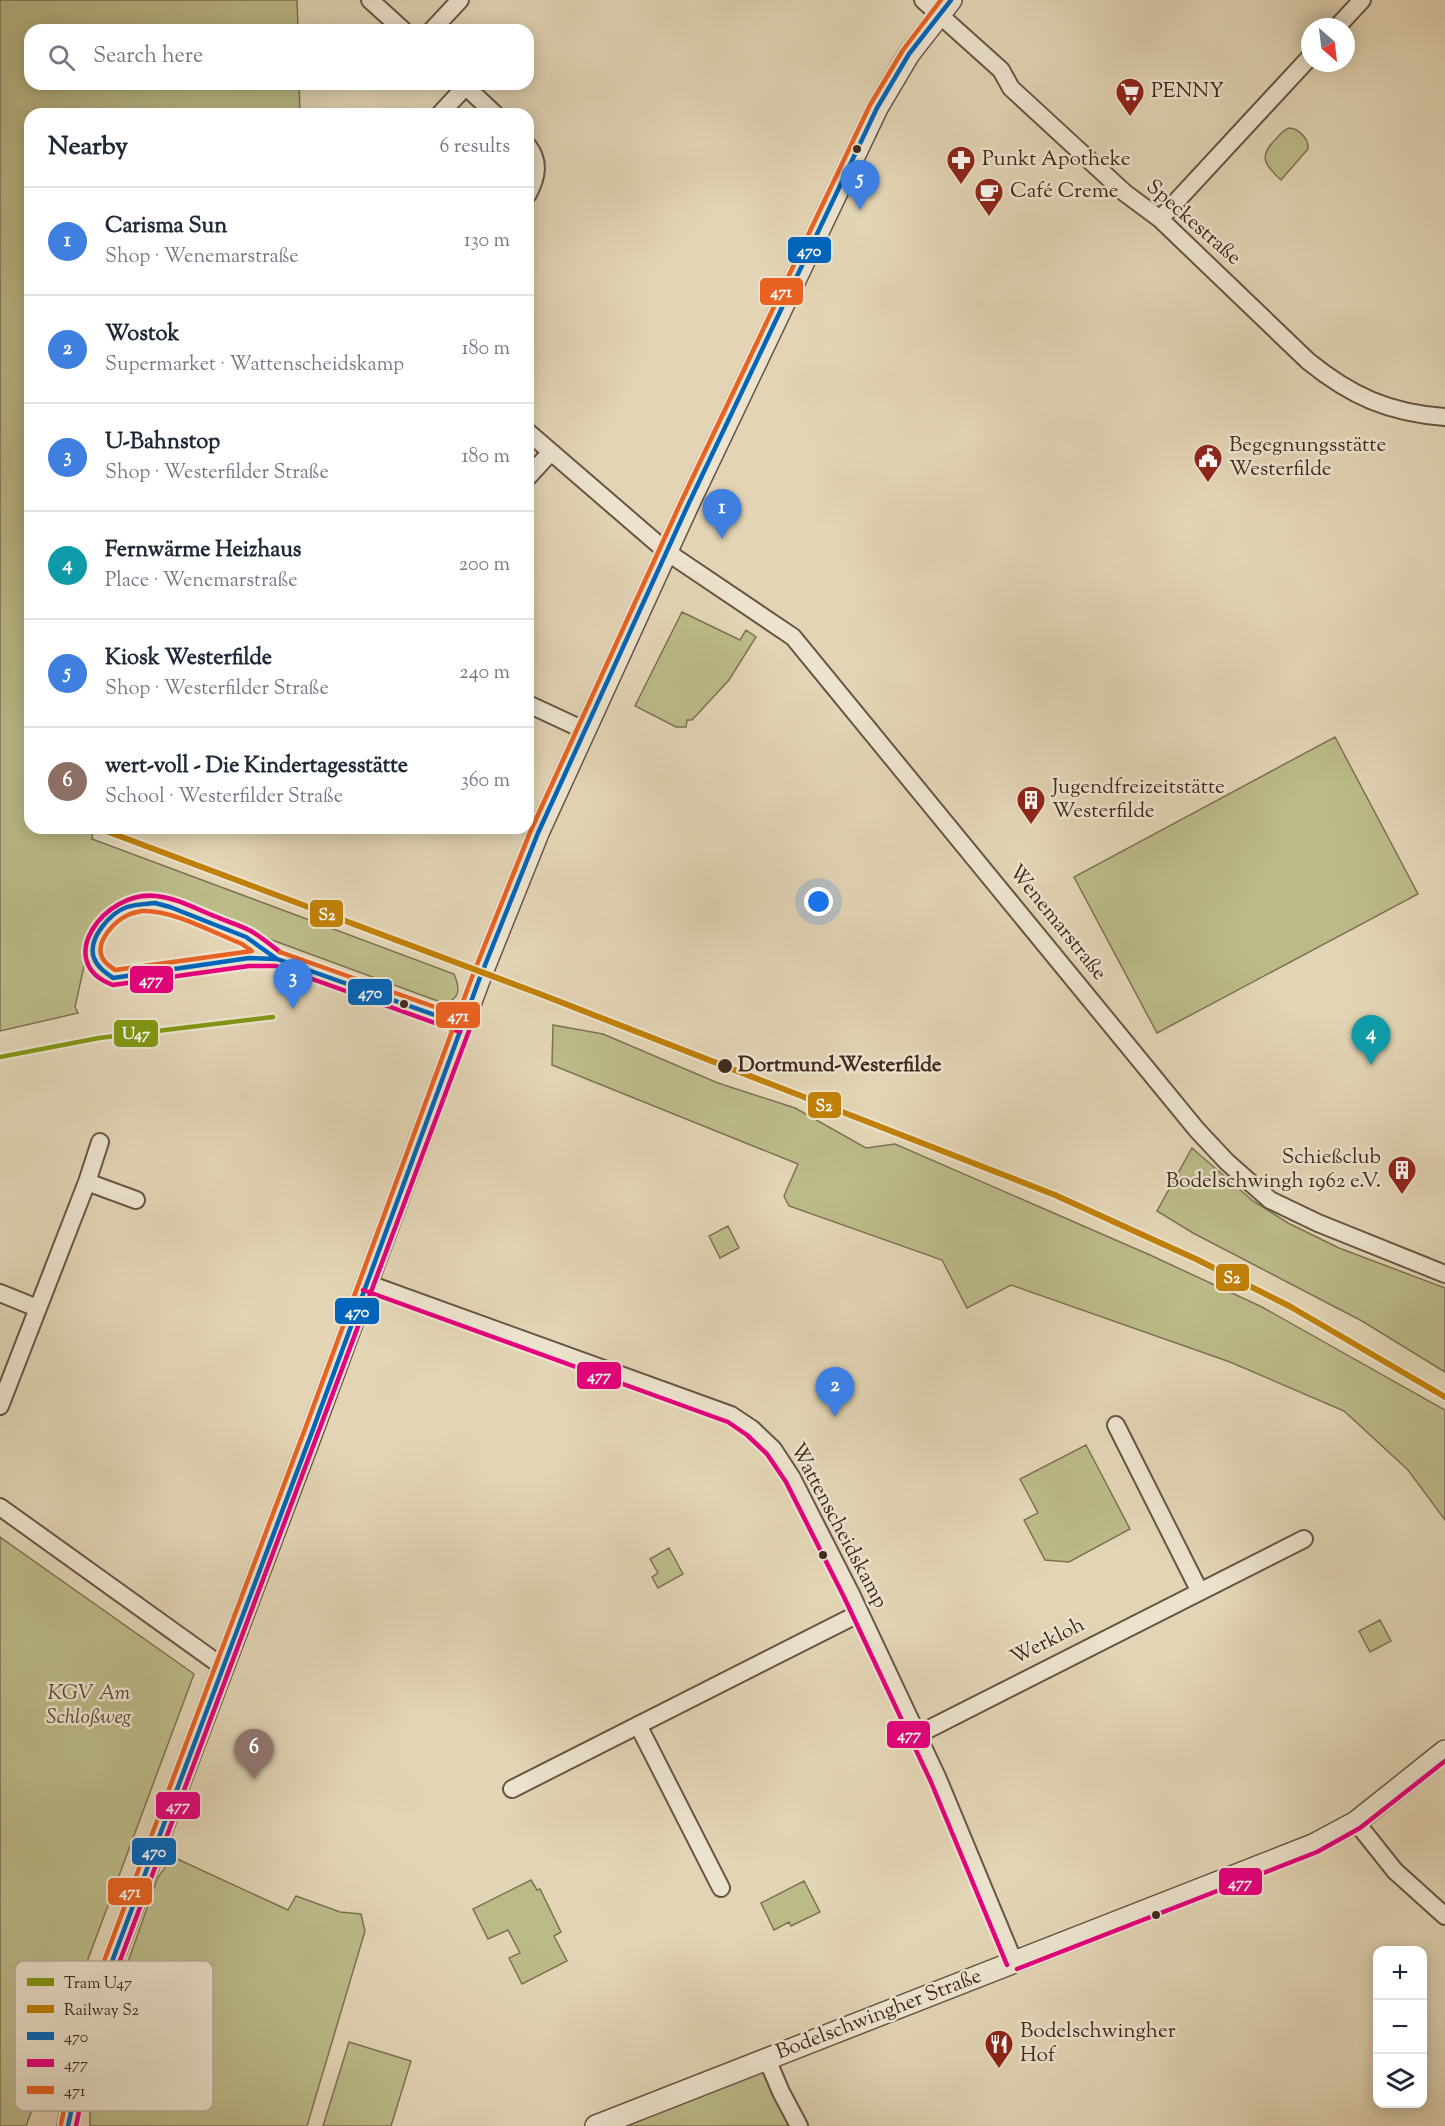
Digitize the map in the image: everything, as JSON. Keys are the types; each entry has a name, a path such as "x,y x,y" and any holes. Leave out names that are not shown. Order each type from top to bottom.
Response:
{"street":[{"path":"370,0 397,24"},
{"path":"438,24 460,0"},
{"name":"Speckestraße","path":"923,0 945,7 1001,70 1011,88 1125,193 1160,219 1328,378 1355,394 1389,407 1423,415 1445,417"},
{"path":"1345,18 1362,0"},
{"path":"534,825 584,730 876,108 909,54 945,7"},
{"path":"1160,219 1301,67"},
{"path":"445,108 461,90"},
{"path":"470,90 489,108"},
{"path":"534,158 537,164 534,183"},
{"name":"Wenemarstraße","path":"534,437 667,552 793,637 1197,1130 1227,1162 1270,1200 1318,1223 1445,1274"},
{"path":"534,470 551,452"},
{"path":"534,707 584,730"},
{"path":"112,1961 476,988 530,834"},
{"path":"0,1406 87,1182 100,1142"},
{"path":"87,1182 136,1200"},
{"name":"Wattenscheidskamp","path":"366,1283 731,1414 752,1429 773,1449 792,1478 860,1613 966,1843 1014,1962"},
{"path":"0,1293 37,1308"},
{"path":"1116,1425 1200,1590"},
{"path":"0,1507 223,1666"},
{"name":"Werkloh","path":"917,1735 1304,1539"},
{"path":"512,1789 860,1613"},
{"path":"638,1725 721,1888"},
{"name":"Bodelschwingher Straße","path":"596,2126 1313,1845 1356,1822 1445,1751"},
{"path":"1356,1822 1395,1871 1445,1916"},
{"path":"767,2059 799,2126"},
{"path":"68,2126 71,2111"}],"green space":[{"path":"0,0 297,0 298,24 24,24 24,90 299,90 300,108 24,108 24,834 92,834 92,839 454,974 458,993 453,999 443,1003 158,898 133,894 92,930 75,1007 78,1013 0,1031"},
{"path":"1290,128 1303,135 1308,149 1281,180 1271,170 1265,156 1283,131"},
{"path":"682,612 740,640 746,630 756,637 729,680 692,720 687,720 686,727 676,727 635,706"},
{"path":"1335,737 1418,894 1157,1033 1074,877"},
{"path":"553,1025 603,1034 718,1083 795,1108 866,1148 895,1144 1150,1255 1262,1307 1445,1410 1445,1520 1408,1470 1344,1411 1230,1362 1011,1285 967,1308 942,1260 789,1206 784,1196 798,1164 552,1065"},
{"path":"1192,1148 1253,1201 1288,1223 1339,1248 1445,1288 1445,1372 1362,1321 1193,1233 1157,1211"},
{"path":"728,1226 739,1248 720,1258 709,1236"},
{"path":"1086,1445 1130,1529 1069,1562 1045,1560 1024,1520 1038,1513 1020,1479"},
{"name":"KGV Am Schloßweg","path":"0,1537 194,1674 87,1961 15,1961 15,2111 32,2111 26,2126 0,2126"},
{"path":"669,1548 683,1574 658,1588 652,1577 658,1573 650,1559"},
{"path":"1380,1620 1391,1641 1370,1652 1359,1631"},
{"path":"173,1857 288,1910 296,1896 340,1912 361,1914 365,1931 307,2126 90,2126 90,2111 213,2111 213,1961 128,1961 158,1877"},
{"path":"531,1880 537,1890 540,1889 561,1932 554,1936 567,1961 522,1984 509,1958 520,1953 508,1930 488,1939 473,1909"},
{"path":"804,1881 820,1912 791,1926 789,1922 774,1930 761,1903"},
{"path":"349,2042 411,2061 391,2126 323,2126"},
{"path":"767,2059 799,2126 597,2126"}],"tram line":[{"name":"U47","path":"0,1057 99,1038 273,1017"}],"rail line":[{"name":"S2","path":"114,834 540,994 1055,1195 1198,1260 1291,1307 1445,1397"}],"transit line":[{"name":"471","path":"534,823 681,502 870,105 903,50 941,0"},
{"name":"470","path":"112,1961 312,1432 479,980 538,833 688,505 877,108 909,54 951,0"},
{"name":"471","path":"104,1961 305,1429 472,977 529,834"},
{"name":"477","path":"280,952 247,929 180,902 156,896 137,897 119,904 103,916 92,930 86,946 87,961 95,975 113,985 249,966 276,966 460,1032"},
{"name":"470","path":"155,903 246,937 277,959 249,958 113,978 95,961 93,951 97,935 107,921 120,910 134,905 155,903"},
{"name":"471","path":"142,911 153,911 179,918 242,944 252,951 115,970 102,957 101,945 104,938 123,918 142,911"},
{"name":"471","path":"280,952 466,1018"},
{"name":"470","path":"277,959 463,1025"},
{"name":"477","path":"120,1961 470,1028"},
{"name":"477","path":"363,1290 728,1422 747,1435 767,1454 786,1482 844,1597 931,1782 1007,1965"},
{"name":"477","path":"1017,1969 1317,1852 1360,1828 1445,1761"},
{"name":"471","path":"61,2124 64,2111"},
{"name":"470","path":"68,2126 71,2111"},
{"name":"477","path":"76,2126 79,2111"}],"place":[{"name":"PENNY","path":"1130,118"},
{"name":"Punkt Apotheke","path":"961,186"},
{"name":"Kiosk Westerfilde","path":"860,210"},
{"name":"Café Creme","path":"989,218"},
{"name":"Begegnungsstätte Westerfilde","path":"1208,484"},
{"name":"Carisma Sun","path":"722,539"},
{"name":"Jugendfreizeitstätte Westerfilde","path":"1031,826"},
{"name":"U-Bahnstop","path":"293,1009"},
{"name":"Fernwärme Heizhaus","path":"1371,1065"},
{"name":"Dortmund-Westerfilde","path":"725,1066"},
{"name":"Schießclub Bodelschwingh 1962 e.V.","path":"1402,1196"},
{"name":"Wostok","path":"835,1417"},
{"name":"wert-voll - Die Kindertagesstätte","path":"254,1779"},
{"name":"Bodelschwingher Hof","path":"999,2070"}]}
